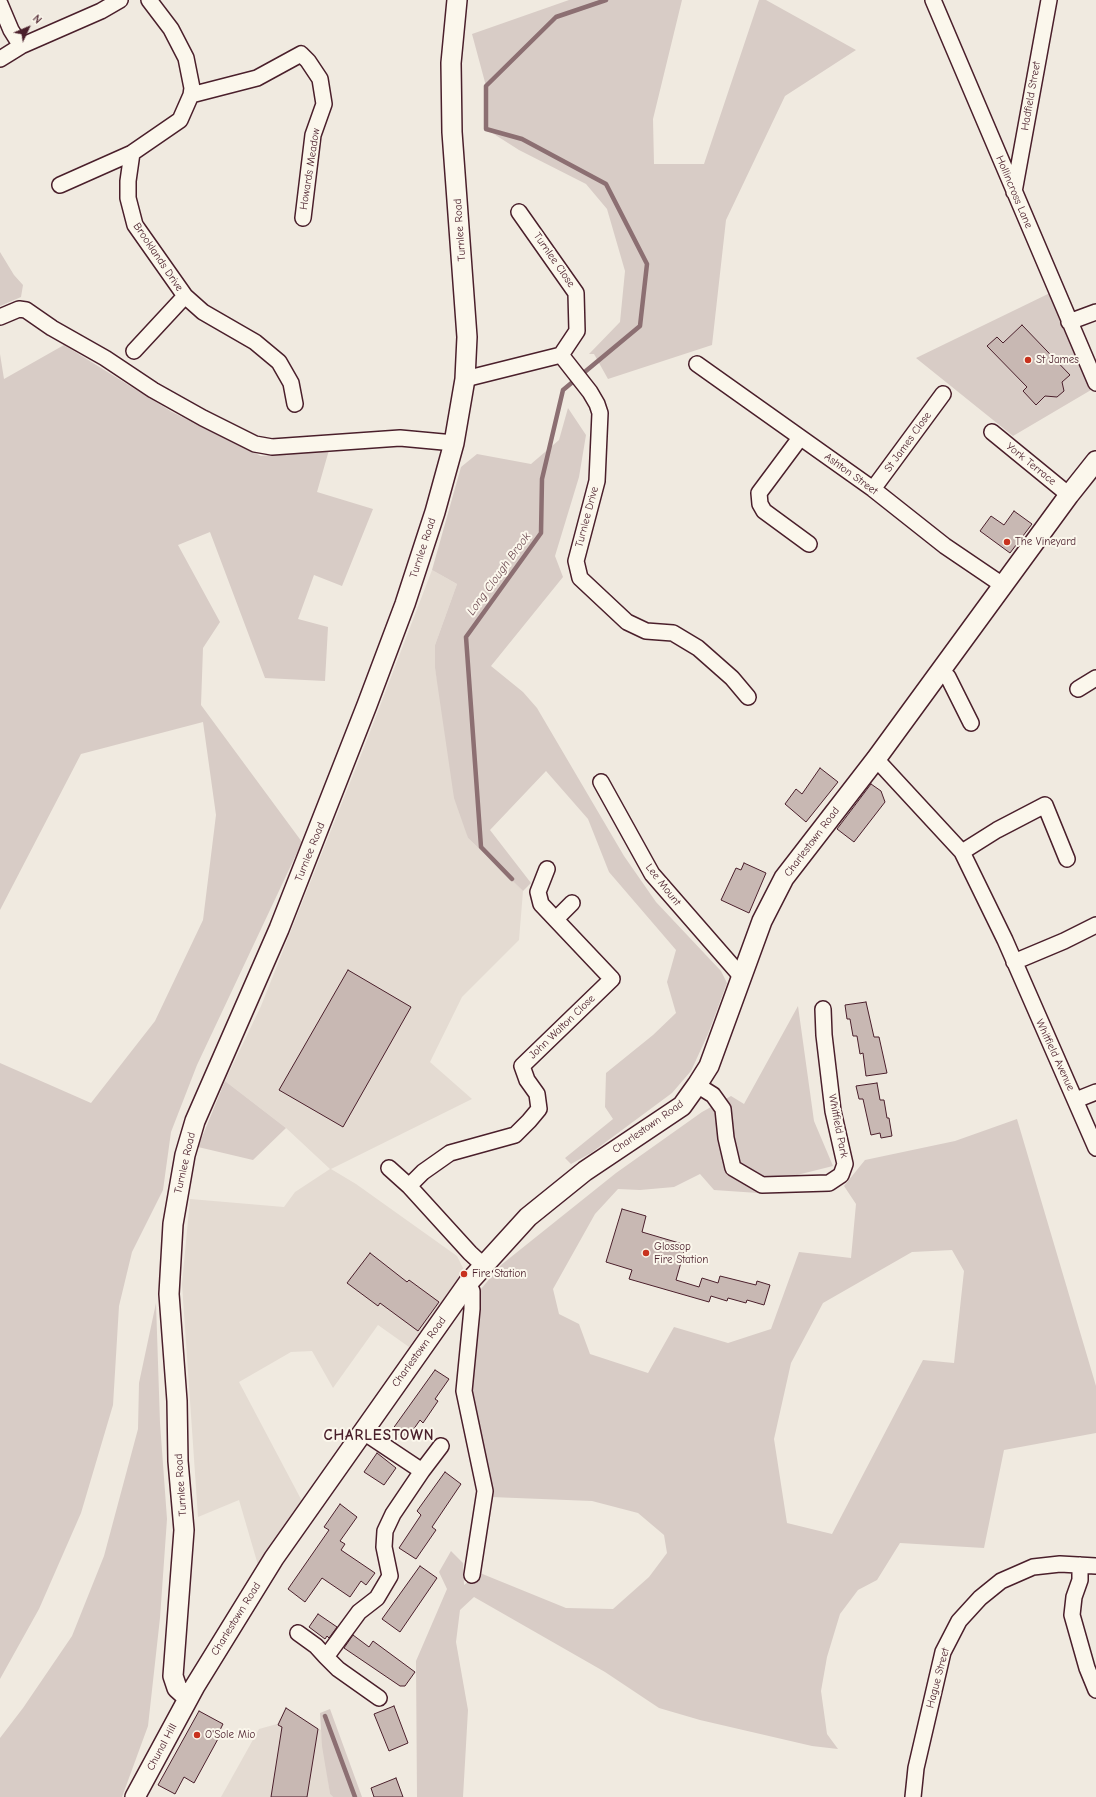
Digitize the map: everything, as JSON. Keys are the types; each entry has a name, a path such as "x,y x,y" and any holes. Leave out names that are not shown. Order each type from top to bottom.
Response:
{"main road":[{"name":"Turnlee Road","path":"188,1698 177,1688 173,1676 184,1530 178,1461 177,1401 169,1294 173,1224 185,1155 195,1121 279,929 379,675 435,512 454,444 465,379 467,337 452,124 451,63 457,0"},
{"name":"Charlestown Road","path":"188,1698 274,1558 362,1431 468,1283 528,1217 585,1171 682,1106 697,1086 709,1066 762,921 784,878 876,759 1004,586 1069,495 1096,461"},
{"name":"Chunal Hill","path":"135,1797 188,1698"}],"street":[{"path":"0,59 21,46 101,11 120,0"},
{"path":"60,185 132,153 180,120 191,95 192,88 186,58 171,29 150,0"},
{"name":"Hollincross Lane","path":"933,0 1096,383"},
{"name":"Hadfield Street","path":"1014,192 1049,0"},
{"path":"0,4 11,30 21,46"},
{"name":"Howards Meadow","path":"191,95 257,78 301,54 308,61 320,79 324,104 313,135 303,218"},
{"name":"Brooklands Drive","path":"132,153 128,198 132,219 185,296 203,312 255,342 279,362 291,383 295,404"},
{"name":"Turnlee Close","path":"519,212 576,293 577,331 561,355"},
{"path":"134,351 185,296"},
{"path":"0,316 19,309 26,310 52,328 105,358 153,390 202,418 255,444 272,447 400,438 454,444"},
{"path":"1069,322 1096,312"},
{"path":"465,379 561,355"},
{"name":"Turnlee Drive","path":"561,355 590,392 600,413 597,481 576,561 580,578 628,622 646,631 674,633 698,648 732,678 748,697"},
{"name":"Ashton Street","path":"697,364 873,489 945,546 1004,586"},
{"name":"St James Close","path":"873,489 943,394"},
{"name":"York Terrace","path":"992,432 1069,495"},
{"path":"800,438 759,493 760,504 764,511 809,544"},
{"path":"940,671 948,677 971,723"},
{"path":"1078,689 1096,678"},
{"name":"Whitfield Avenue","path":"876,759 962,852 1014,962 1096,1148"},
{"name":"Lee Mount","path":"601,782 652,874 741,976"},
{"path":"962,852 997,830 1045,805 1067,860"},
{"name":"John Walton Close","path":"409,1186 429,1167 450,1153 515,1135 529,1121 539,1109 537,1094 527,1080 522,1066 612,979 541,904 538,892 548,869"},
{"path":"556,919 572,902"},
{"path":"1014,962 1095,928"},
{"name":"Whitfield Park","path":"697,1086 713,1095 723,1109 726,1138 733,1168 762,1185 828,1183 841,1175 845,1164 833,1111 824,1035 823,1009"},
{"path":"1076,1100 1096,1092"},
{"path":"389,1168 409,1186 470,1253 483,1265"},
{"path":"468,1283 472,1291 472,1309 464,1391 485,1491 472,1575"},
{"path":"362,1431 422,1471"},
{"path":"326,1657 359,1612 377,1598 390,1576 384,1547 385,1531 393,1514 441,1446"},
{"name":"Hague Street","path":"912,1797 916,1768 943,1652 959,1621 980,1598 1001,1581 1033,1567 1060,1564 1096,1566"},
{"path":"1080,1565 1080,1580 1074,1597 1072,1615 1087,1668 1096,1690"},
{"path":"298,1633 316,1646 338,1669 379,1698"}],"shaded area":[{"path":"569,0 682,0 653,119 654,164 704,164 759,0 766,0 856,50 785,96 726,220 712,345 608,379 594,354 589,354 620,322 625,271 607,209 586,184 519,150 486,129 486,86 472,34"},
{"path":"0,252 14,275 23,285 21,297 0,306"},
{"path":"1050,293 1091,390 1013,436 916,358"},
{"path":"64,345 172,412 261,456 329,450 317,492 373,509 342,586 314,575 298,619 328,627 325,681 265,678 210,532 178,545 220,622 203,648 201,705 302,842 197,1065 171,1132 163,1190 132,1252 119,1306 113,1405 81,1513 39,1609 0,1679 0,1063 91,1103 155,1021 203,920 216,815 203,722 81,754 0,910 0,354 4,379"},
{"path":"568,408 586,435 579,477 555,556 563,577 491,666 523,692 537,708 624,856 656,902 721,971 727,983 708,1034 691,1071 672,1093 591,1153 571,1164 565,1158 613,1119 605,1107 606,1073 653,1035 676,1013 667,982 676,950 609,872 588,819 546,771 490,830 531,883 523,891 468,838 454,798 435,668 435,645 457,584 432,570 461,467 477,454 531,464 559,440"},
{"path":"432,570 457,584 435,645 435,668 468,838 523,891 519,940 462,997 430,1062 472,1099 331,1169 356,1184 457,1256 464,1270 409,1347 378,1325 333,1388 312,1351 291,1352 239,1382 303,1503 258,1565 239,1500 198,1517 182,1284 190,1199 284,1207 295,1192 330,1169 286,1128 225,1081 261,1006 365,745"},
{"path":"798,1006 814,1121 833,1166 785,1178 758,1193 714,1190 700,1174 674,1187 640,1190 618,1189 595,1214 553,1289 559,1314 579,1324 590,1354 648,1373 674,1327 728,1343 771,1329 799,1252 851,1258 856,1204 844,1186 865,1160 955,1141 1017,1119 1096,1386 1096,1433 1004,1450 984,1548 900,1543 877,1580 858,1590 840,1614 827,1657 821,1691 827,1734 838,1749 812,1746 700,1720 659,1708 605,1672 474,1597 460,1610 456,1642 468,1710 463,1797 417,1797 416,1661 447,1589 439,1572 451,1551 463,1563 464,1585 480,1573 566,1608 613,1609 649,1577 667,1553 664,1535 638,1513 592,1501 491,1497 468,1383 476,1295 501,1265 616,1173 702,1112 731,1096 744,1104","holes":["952,1250 964,1271 954,1363 923,1360 832,1534 787,1523 774,1439 791,1363 823,1303 912,1252"]},
{"path":"225,1081 286,1128 253,1160 198,1147"},
{"path":"156,1303 160,1423 167,1519 160,1618 148,1726 122,1797 0,1797 0,1738 23,1708 72,1636 104,1556 138,1429 139,1383"},
{"path":"286,1707 321,1730 330,1794 333,1797 221,1797 259,1729 277,1724"},
{"path":"330,1709 362,1797 333,1797 330,1794 322,1746 320,1713"}],"building":[{"name":"St James","path":"1022,325 1070,375 1062,382 1064,391 1057,397 1045,396 1036,405 1023,391 1027,387 987,346 997,337 1003,343"},
{"name":"The Vineyard","path":"1014,511 1032,524 1010,553 980,531 991,516 1004,525"},
{"path":"820,768 838,782 806,822 785,804 796,789 802,794"},
{"path":"871,784 881,791 885,802 854,842 837,829"},
{"path":"744,863 766,873 749,913 721,900 736,868 741,870"},
{"path":"348,970 411,1007 343,1127 279,1090"},
{"path":"866,1002 874,1037 879,1037 887,1073 866,1076 863,1053 860,1054 857,1036 853,1036 850,1019 847,1019 845,1005"},
{"path":"877,1083 880,1100 884,1100 892,1136 881,1138 880,1133 871,1135 863,1099 859,1099 856,1086"},
{"name":"Glossop Fire Station","path":"622,1209 646,1216 642,1232 686,1245 676,1280 699,1287 702,1278 718,1283 720,1276 756,1285 757,1281 770,1285 764,1305 747,1300 746,1303 728,1298 727,1301 711,1296 709,1302 629,1279 632,1270 606,1262"},
{"path":"370,1253 407,1282 409,1280 439,1302 418,1331 380,1303 378,1306 347,1283"},
{"path":"435,1370 449,1379 435,1399 438,1401 423,1423 420,1420 406,1440 392,1430"},
{"path":"377,1453 396,1468 384,1485 364,1472"},
{"path":"445,1472 461,1484 432,1527 436,1530 416,1559 399,1548 421,1515 417,1511"},
{"path":"340,1504 357,1517 340,1541 345,1544 341,1550 375,1573 366,1585 361,1581 350,1597 322,1578 305,1602 288,1589 329,1530 324,1527"},
{"path":"420,1566 437,1578 400,1632 382,1619"},
{"path":"318,1614 337,1627 329,1638 327,1636 325,1639 309,1627"},
{"path":"353,1635 369,1647 373,1641 415,1672 405,1686 400,1686 344,1648"},
{"path":"394,1706 408,1743 389,1751 374,1714"},
{"path":"286,1708 318,1729 307,1797 271,1797 282,1727 278,1725"},
{"path":"199,1711 223,1724 217,1736 219,1737 194,1783 184,1777 175,1794 158,1785"},
{"path":"396,1778 403,1797 374,1797 371,1788"}],"waterway":[{"name":"Long Clough Brook","path":"512,879 481,847 466,637 541,533 542,479 563,390 640,326 647,264 606,184 522,139 486,129 486,86 556,17 606,0"},
{"path":"325,1716 355,1797"}],"place":[{"name":"St James","path":"1028,360"},
{"name":"The Vineyard","path":"1007,542"},
{"name":"Glossop Fire Station","path":"646,1253"},
{"name":"Fire Station","path":"464,1274"},
{"name":"O'Sole Mio","path":"197,1735"}],"district":[{"name":"CHARLESTOWN","path":"379,1436"}]}
